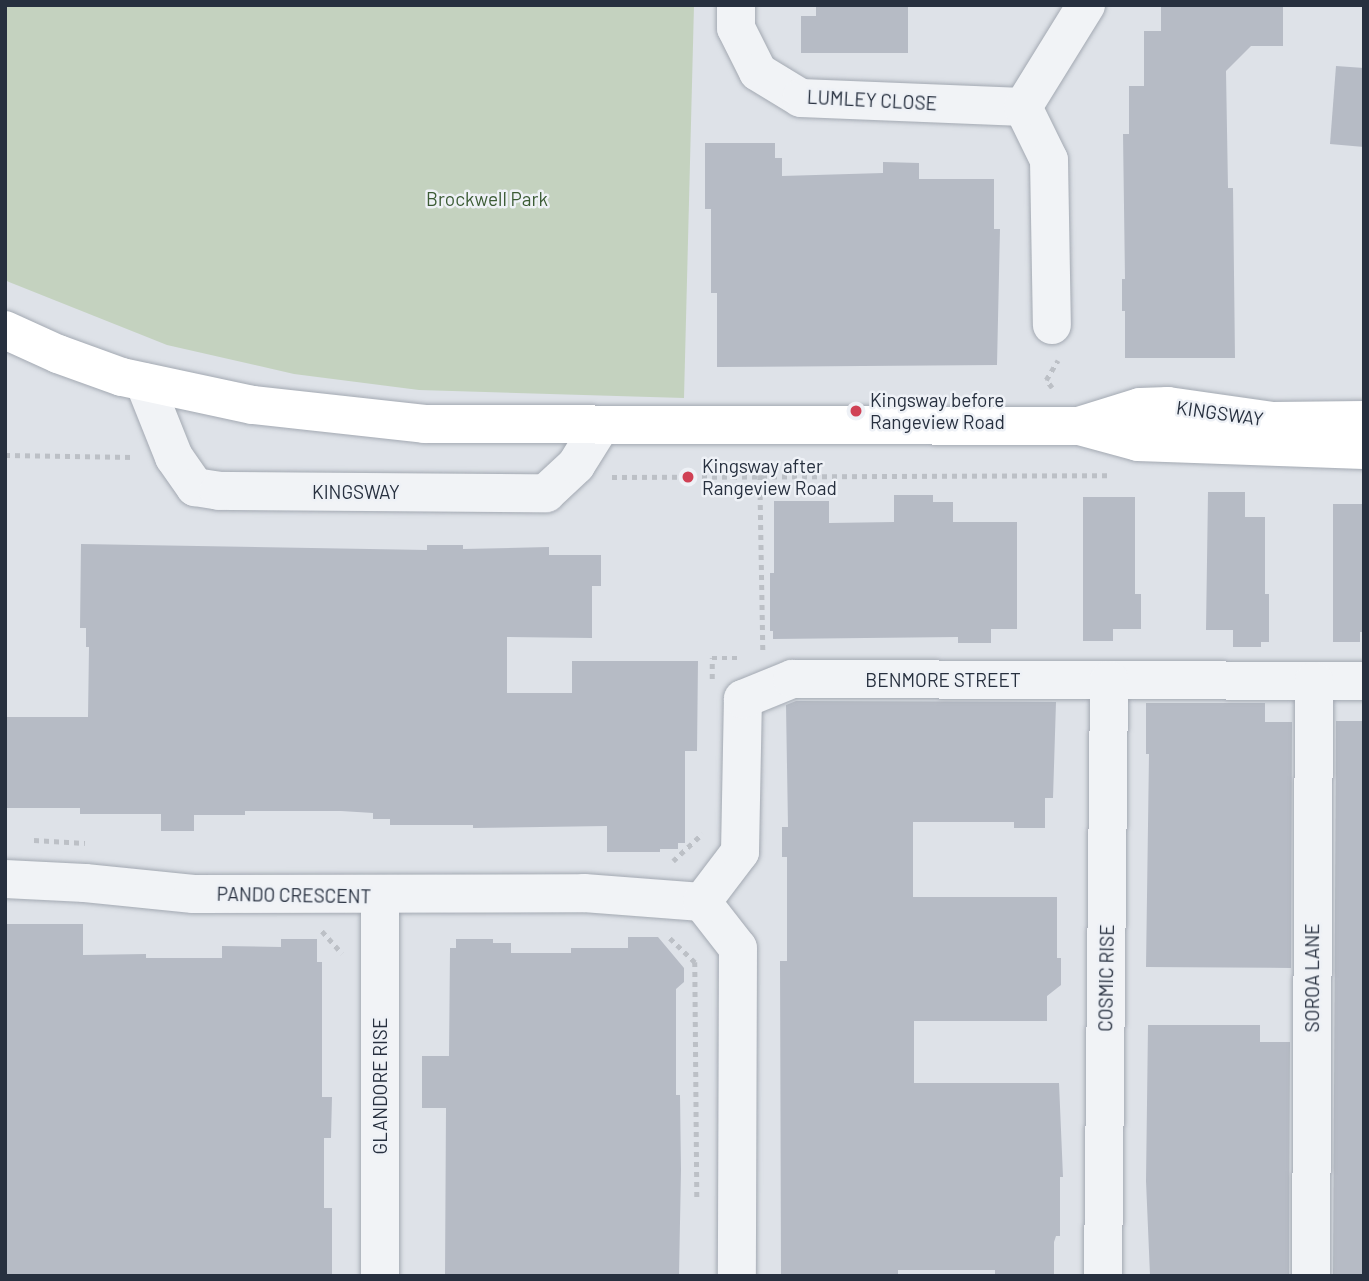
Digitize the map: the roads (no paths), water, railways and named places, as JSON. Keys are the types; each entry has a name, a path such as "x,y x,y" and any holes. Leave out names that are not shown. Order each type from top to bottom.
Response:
{"main road":[{"name":"KINGSWAY","path":"5,330 58,354 144,382 253,405 424,424 1079,426 1138,442 1364,450"},
{"name":"KINGSWAY","path":"1079,426 1140,407 1168,406 1273,421 1364,420"}],"street":[{"name":"LUMLEY CLOSE","path":"736,5 736,28 758,72 801,98 1023,107"},
{"path":"1052,325 1049,160 1023,107 1086,5"},
{"name":"KINGSWAY","path":"144,382 174,457 195,487 219,491 546,493 576,465 601,425"},
{"name":"BENMORE STREET","path":"702,902 740,852 743,699 792,679 1364,681"},
{"name":"COSMIC RISE","path":"1103,1276 1109,680"},
{"name":"SOROA LANE","path":"1311,1276 1314,681"},
{"name":"PANDO CRESCENT","path":"5,880 85,883 193,894 380,896 584,893 702,902"},
{"name":"GLANDORE RISE","path":"380,896 380,1276"},
{"path":"702,902 738,947 737,1276"}],"place":[{"name":"Kingsway before Rangeview Road","path":"856,411"},
{"name":"Kingsway after Rangeview Road","path":"688,477"}],"park label":[{"name":"Brockwell Park","path":"487,199"}]}
